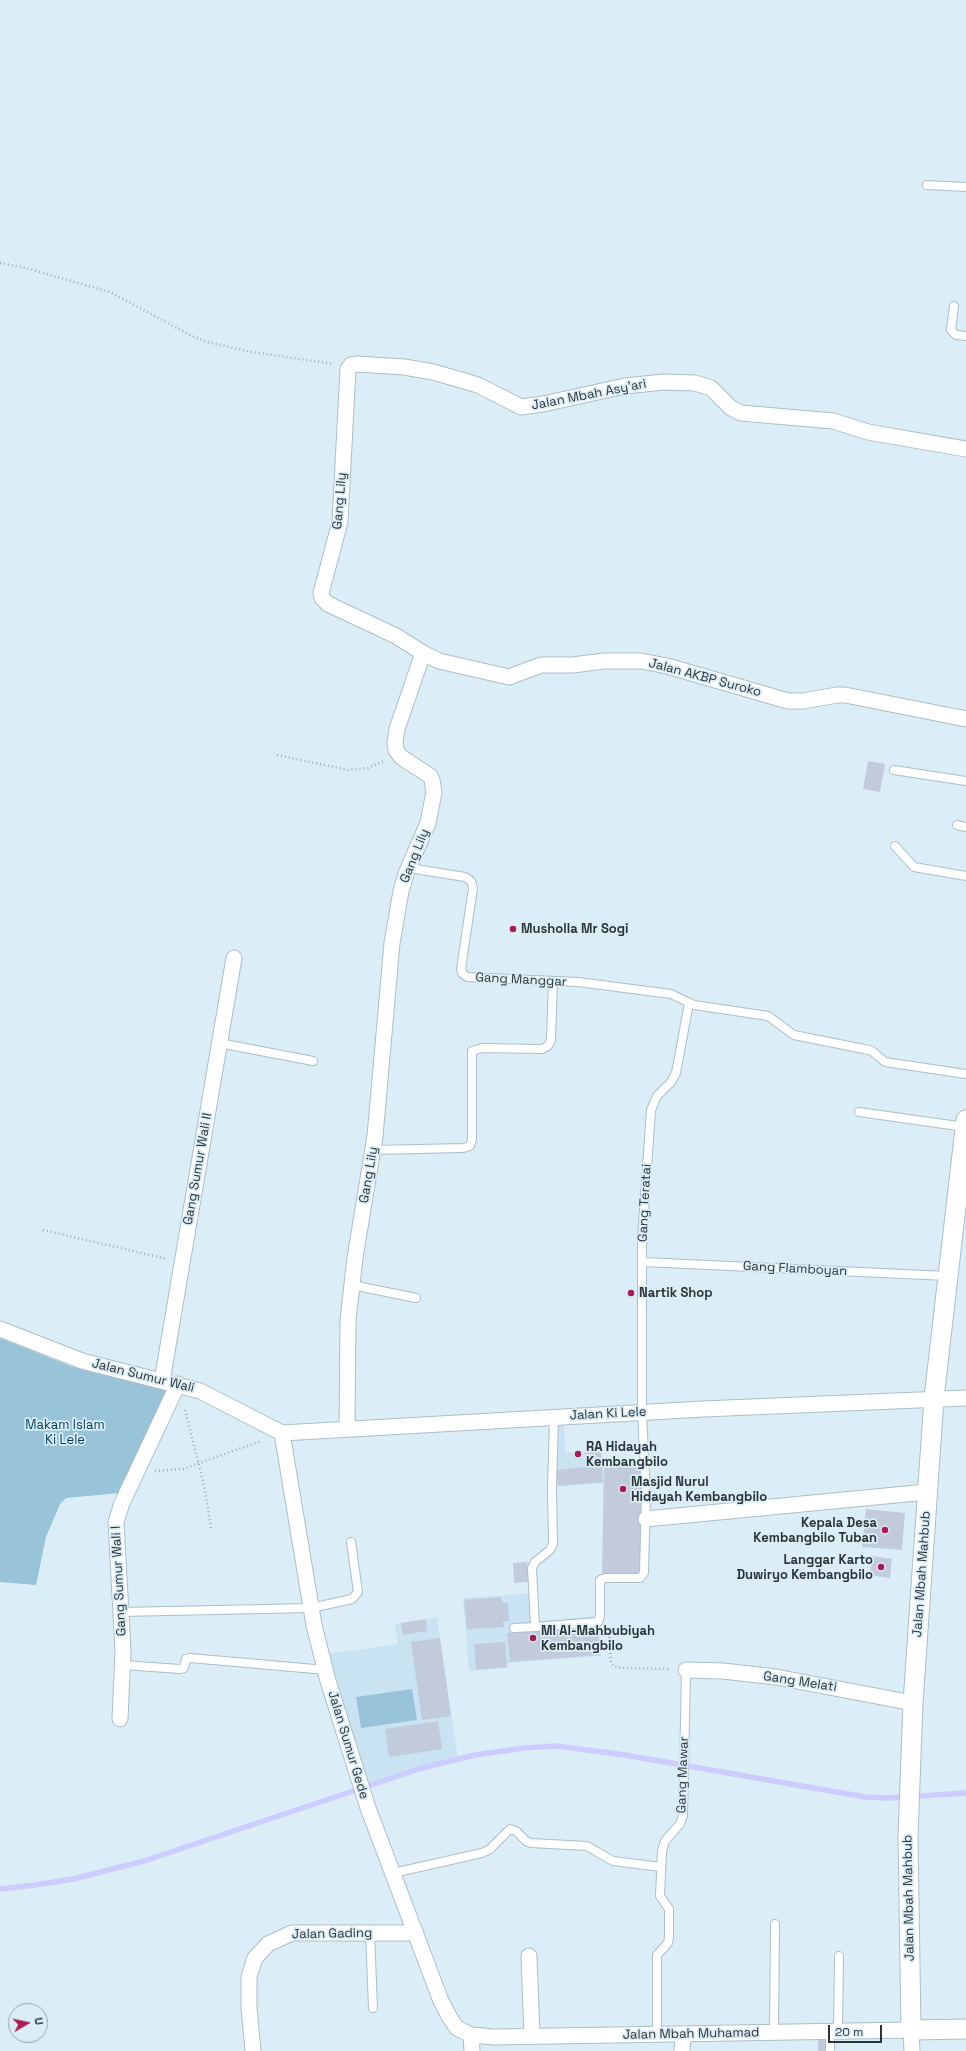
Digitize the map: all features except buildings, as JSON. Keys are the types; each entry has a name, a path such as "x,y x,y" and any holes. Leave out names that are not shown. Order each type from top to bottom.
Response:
{"street":[{"name":"Jalan Mbah Asy'ari","path":"349,367 358,364 404,367 444,374 478,385 522,407 543,404 626,386 664,382 695,383 711,388 730,408 741,413 833,421 876,433 966,449"},
{"name":"Gang Lily","path":"349,367 346,376 340,522 321,589 322,598 328,604 396,636 423,653"},
{"name":"Jalan AKBP Suroko","path":"423,653 439,661 509,677 541,665 641,661 668,666 788,701 803,701 842,694 966,719"},
{"path":"398,754 395,742 397,729 423,653"},
{"name":"Gang Lily","path":"348,1429 347,1329 352,1285 374,1150 392,943 401,891 428,823 433,801 434,786 432,780 426,773 398,754"},
{"name":"Gang Sumur Wali II","path":"162,1381 234,958"},
{"name":"Jalan Mbah Mahbub","path":"911,2030 909,1797 913,1703 934,1398 947,1276 956,1230 962,1182 966,1124"},
{"name":"Jalan Sumur Wali","path":"0,1329 82,1361 178,1384 200,1391 282,1433"},
{"name":"Gang Sumur Wali I","path":"120,1719 123,1665 115,1526 122,1503 178,1384"},
{"name":"Jalan Ki Lele","path":"282,1433 642,1412 934,1398 966,1398"},
{"name":"Jalan Sumur Gede","path":"282,1433 310,1608 326,1670 359,1781 447,2013 457,2028 471,2035"},
{"path":"646,1519 927,1492"},
{"name":"Gang Melati","path":"686,1670 723,1671 776,1677 913,1703"},
{"name":"Jalan Gading","path":"253,2051 249,2008 249,1977 252,1963 263,1948 279,1937 292,1933 416,1933"},
{"path":"529,1956 532,2036"},
{"path":"912,2051 911,2030 966,2029"},
{"name":"Jalan Mbah Muhamad","path":"471,2035 532,2036 911,2030"},
{"path":"682,2051 683,2034"},
{"path":"471,2035 472,2051"}],"lane":[{"path":"926,185 966,187"},
{"path":"954,306 951,330 956,335 966,336"},
{"path":"894,770 966,781"},
{"path":"957,825 966,827"},
{"path":"895,846 909,863 917,868 966,876"},
{"name":"Gang Manggar","path":"409,868 465,877 471,881 472,888 461,969 463,975 472,978 553,981 626,987 664,993 677,996 689,1003 768,1016 794,1035 864,1048 872,1051 885,1062 966,1074"},
{"path":"374,1150 463,1148 470,1146 472,1139 472,1051 482,1048 542,1049 548,1046 551,1040 553,981"},
{"name":"Gang Teratai","path":"599,1621 600,1580 643,1576 646,1519 642,1412 643,1214 651,1110 657,1096 671,1082 676,1073 689,1003"},
{"path":"219,1043 314,1062"},
{"path":"859,1112 966,1124"},
{"name":"Gang Flamboyan","path":"643,1262 947,1276"},
{"path":"352,1285 416,1298"},
{"path":"535,1627 532,1568 535,1562 551,1548 554,1541 552,1488 554,1417"},
{"path":"121,1612 310,1608 349,1600 356,1596 358,1589 350,1542"},
{"path":"514,1628 599,1621"},
{"path":"123,1665 180,1669 184,1668 186,1659 190,1658 326,1670"},
{"name":"Gang Mawar","path":"657,2034 656,1958 668,1943 669,1937 669,1910 660,1896 661,1867 664,1844 680,1824 683,1816 686,1670"},
{"path":"393,1872 482,1853 490,1849 510,1829 516,1831 528,1842 587,1846 613,1861 661,1867"},
{"path":"774,2032 775,1924"},
{"path":"370,1933 373,2008"},
{"path":"830,2051 834,2031 839,1956"}],"path":[{"path":"0,263 110,292 192,336 207,342 252,352 349,367"},
{"path":"277,755 348,770 368,768 398,754"},
{"path":"43,1230 182,1263"},
{"path":"178,1384 199,1463 211,1528"},
{"path":"137,1470 174,1470 199,1463 282,1433"},
{"path":"599,1621 609,1627 611,1662 615,1667 686,1670"}],"shaded area":[{"name":"RA Hidayah Kembangbilo","path":"557,1421 563,1421 566,1453 601,1450 604,1483 554,1487"},
{"name":"MI Al-Mahbubiyah Kembangbilo","path":"536,1593 539,1621 598,1616 601,1656 508,1663 508,1668 469,1671 463,1598"},
{"path":"437,1617 458,1759 422,1768 367,1786 328,1654 398,1644 395,1624"}],"green space":[{"name":"Makam Islam Ki Lele","path":"0,1338 70,1366 167,1389 120,1493 66,1498 60,1504 46,1537 36,1585 0,1582"},
{"path":"412,1689 417,1720 361,1728 356,1697"}],"waterway":[{"path":"0,1889 73,1879 144,1861 422,1768 475,1755 524,1748 556,1746 625,1755 865,1797 889,1798 966,1793"}],"place":[{"name":"Musholla Mr Sogi","path":"513,929"},
{"name":"Nartik Shop","path":"631,1293"},
{"name":"RA Hidayah Kembangbilo","path":"578,1454"},
{"name":"Masjid Nurul Hidayah Kembangbilo","path":"623,1489"},
{"name":"Kepala Desa Kembangbilo Tuban","path":"885,1530"},
{"name":"Langgar Karto Duwiryo Kembangbilo","path":"881,1567"},
{"name":"MI Al-Mahbubiyah Kembangbilo","path":"533,1638"}]}
